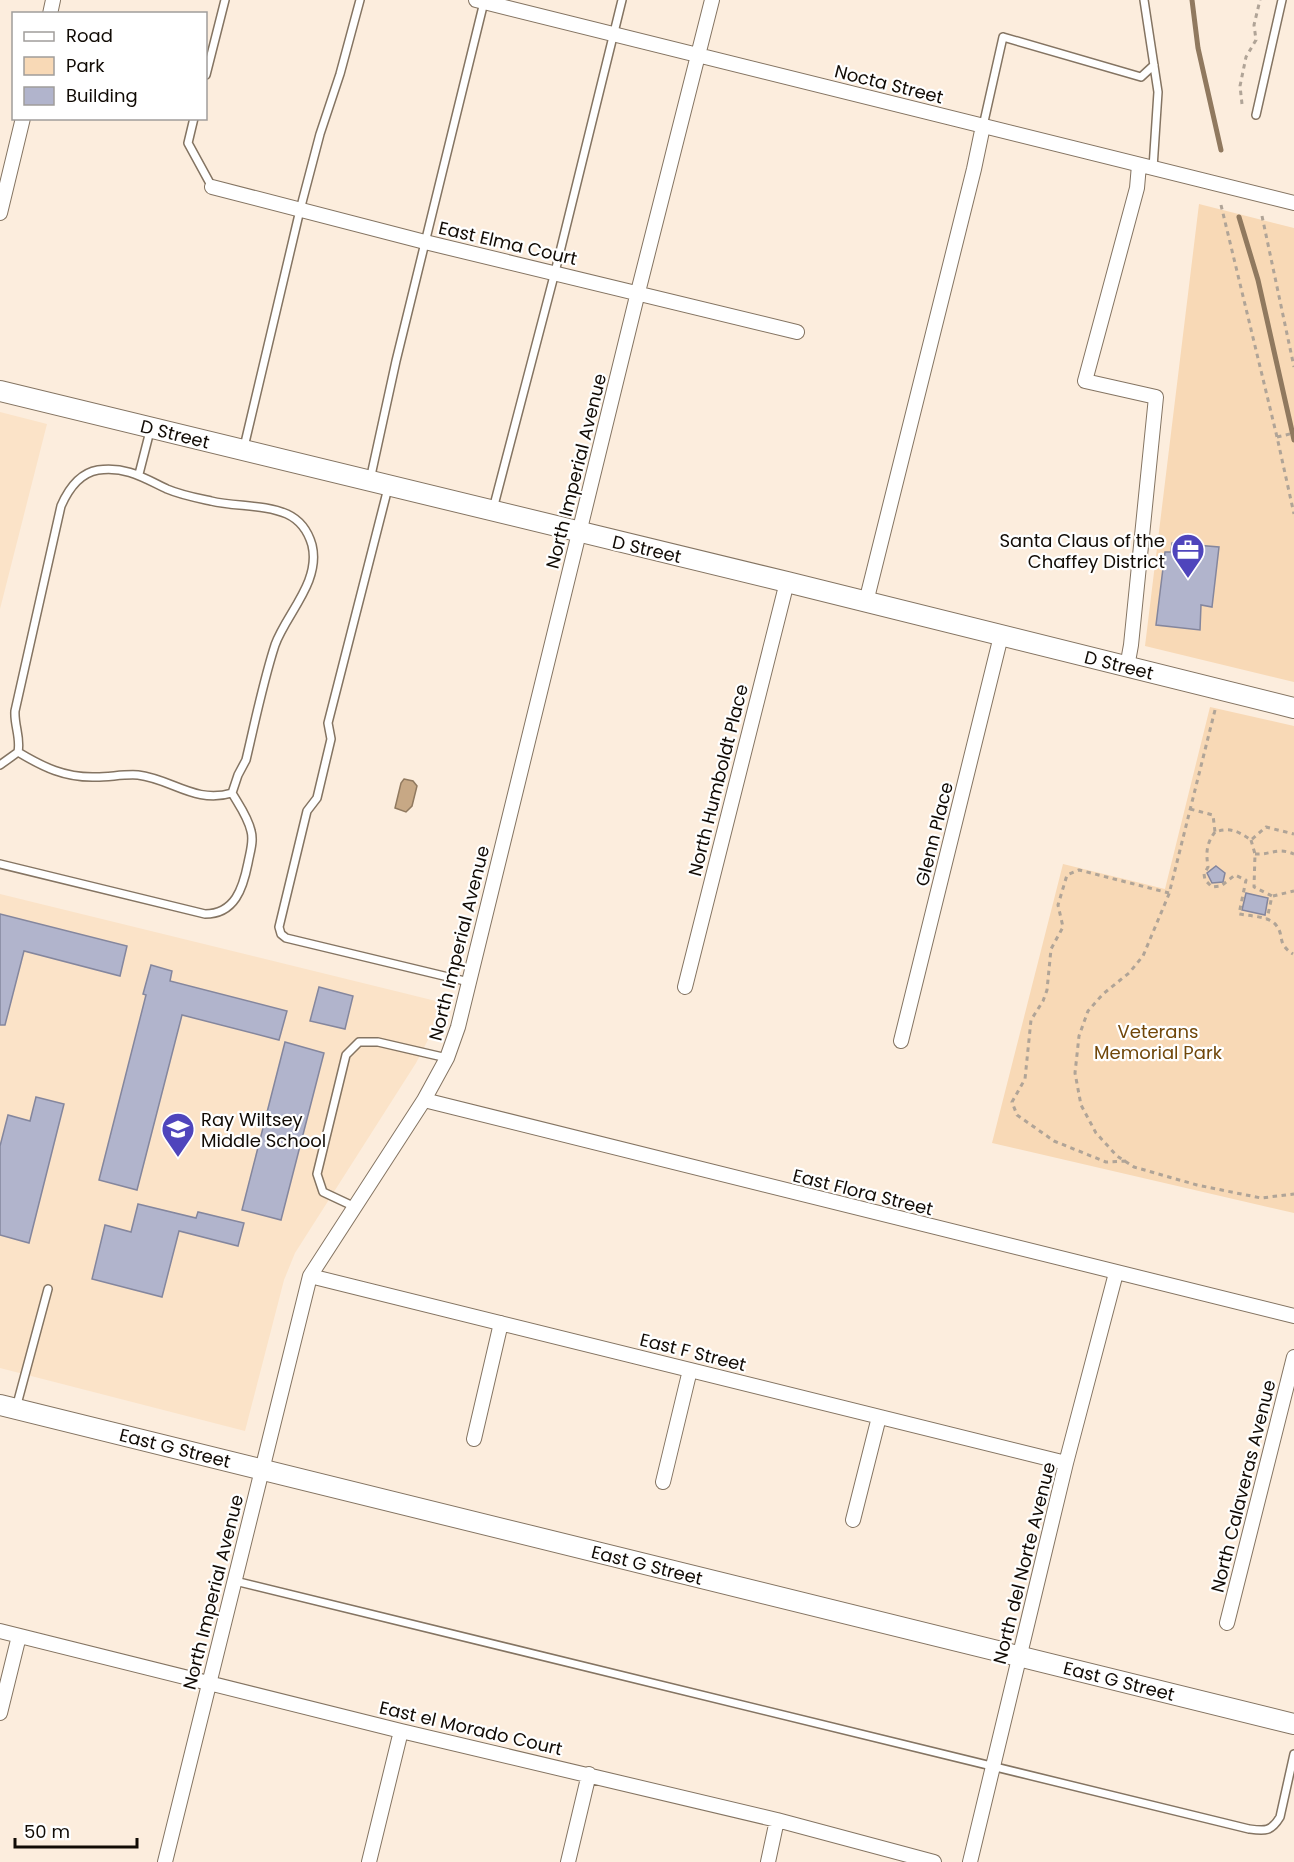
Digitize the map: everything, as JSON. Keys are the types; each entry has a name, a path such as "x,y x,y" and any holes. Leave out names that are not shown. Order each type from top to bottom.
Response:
{"street":[{"name":"North Imperial Avenue","path":"165,1862 310,1276 424,1100 447,1058 458,1028 712,0"},
{"name":"Nocta Street","path":"484,1 1294,203"},
{"path":"0,213 23,120"},
{"path":"866,602 983,126"},
{"path":"1127,667 1156,398 1085,381 1137,188 1138,165"},
{"name":"East Elma Court","path":"212,187 425,242 797,332"},
{"name":"D Street","path":"0,391 1294,708"},
{"name":"North Humboldt Place","path":"685,987 787,582"},
{"name":"Glenn Place","path":"901,1041 1001,636"},
{"name":"East Flora Street","path":"424,1100 1294,1316"},
{"name":"North del Norte Avenue","path":"970,1862 1066,1463 1116,1273"},
{"name":"East F Street","path":"310,1276 1066,1463"},
{"path":"474,1439 501,1323"},
{"name":"North Calaveras Avenue","path":"1227,1623 1294,1357"},
{"path":"663,1482 690,1370"},
{"name":"East G Street","path":"8,1407 1294,1724"},
{"path":"853,1521 879,1417"},
{"name":"East el Morado Court","path":"0,1631 401,1731 777,1820 934,1862"},
{"path":"0,1713 19,1636"},
{"path":"369,1862 401,1731"},
{"path":"568,1862 589,1774"},
{"path":"768,1862 777,1820"}],"lane":[{"path":"207,71 225,0"},
{"path":"243,451 300,210 360,0"},
{"path":"492,512 555,272 622,0"},
{"path":"1144,0 1158,92 1153,168"},
{"path":"1256,114 1282,0"},
{"path":"469,982 286,938 281,934 279,927 307,811 317,798 331,739 328,723 379,484 396,361 484,1"},
{"path":"983,126 1003,37 1141,77 1154,65"},
{"path":"194,120 188,143 212,187"},
{"path":"139,474 151,428"},
{"path":"0,765 18,752 19,745 14,723 15,711 61,506 73,484 95,470 111,469 139,474 168,489 193,497 277,511 301,523 312,545 312,568 301,597 275,644 246,760 232,793 246,818 253,840 244,882 233,903 225,910 205,914 0,864"},
{"path":"18,752 57,773 94,777 137,775 163,782 189,793 219,796 232,793"},
{"path":"355,1207 323,1192 317,1174 346,1055 359,1041 378,1042 447,1058"},
{"path":"8,1407 48,1289"},
{"path":"235,1581 1249,1829 1264,1830 1274,1826 1280,1817 1294,1754"}],"path":[{"path":"1242,104 1240,86 1246,57 1256,40 1254,25 1260,0"},
{"path":"1221,205 1294,514"},
{"path":"1262,216 1294,367"},
{"path":"1277,437 1294,433"},
{"path":"1215,710 1169,893 1143,956 1129,973 1102,994 1088,1011 1079,1035 1075,1073 1081,1105 1095,1133 1117,1156 1134,1167 1197,1185 1262,1198 1294,1194"},
{"path":"1190,809 1213,814 1215,832"},
{"path":"1251,840 1266,827 1294,834"},
{"path":"1255,880 1246,880 1235,875 1221,886 1212,887 1205,880 1204,874 1208,867 1206,852 1209,840 1215,832 1227,828 1239,831 1251,840 1255,854 1255,880 1254,887 1272,896 1294,891"},
{"path":"1255,854 1262,855 1282,850 1294,854"},
{"path":"1126,1161 1106,1162 1054,1141 1017,1115 1012,1102 1025,1079 1031,1020 1047,990 1051,949 1063,927 1058,905 1067,875 1079,870 1169,893"},
{"path":"1246,880 1239,914 1267,919 1277,926 1284,948 1294,953"},
{"path":"1267,919 1272,896"}],"shaded area":[{"path":"0,412 47,424 0,609"},
{"path":"404,779 413,781 417,786 412,806 406,812 395,808"},
{"name":"Ray Wiltsey Middle School","path":"0,894 440,1002 430,1036 416,1063 295,1253 284,1280 245,1431 0,1368"}],"green space":[{"path":"1199,204 1294,228 1294,682 1145,646"},
{"name":"Veterans Memorial Park","path":"1210,707 1294,726 1294,1213 992,1143 1063,864 1165,889"}],"building":[{"name":"Santa Claus of the Chaffey District","path":"1172,543 1219,547 1212,607 1201,605 1200,630 1156,625 1165,552 1171,552"},
{"path":"1216,866 1225,873 1223,882 1212,883 1207,873"},
{"path":"1246,893 1268,898 1265,915 1242,910"},
{"path":"0,914 127,946 120,976 24,951 5,1025 0,1025"},
{"path":"151,965 172,971 170,981 287,1011 279,1040 182,1015 137,1190 99,1180 146,995 143,994"},
{"path":"319,987 353,996 345,1029 310,1021"},
{"path":"285,1042 324,1053 281,1220 242,1210"},
{"path":"36,1097 64,1104 29,1243 0,1235 0,1146 8,1115 30,1121"},
{"path":"138,1204 196,1218 198,1212 244,1223 238,1246 179,1231 162,1297 92,1279 105,1225 131,1232"}],"waterway":[{"path":"1192,0 1198,48 1221,150"},
{"path":"1239,217 1258,280 1294,440"}],"place":[{"name":"Santa Claus of the Chaffey District","path":"1188,579"},
{"name":"Ray Wiltsey Middle School","path":"178,1158"}]}
